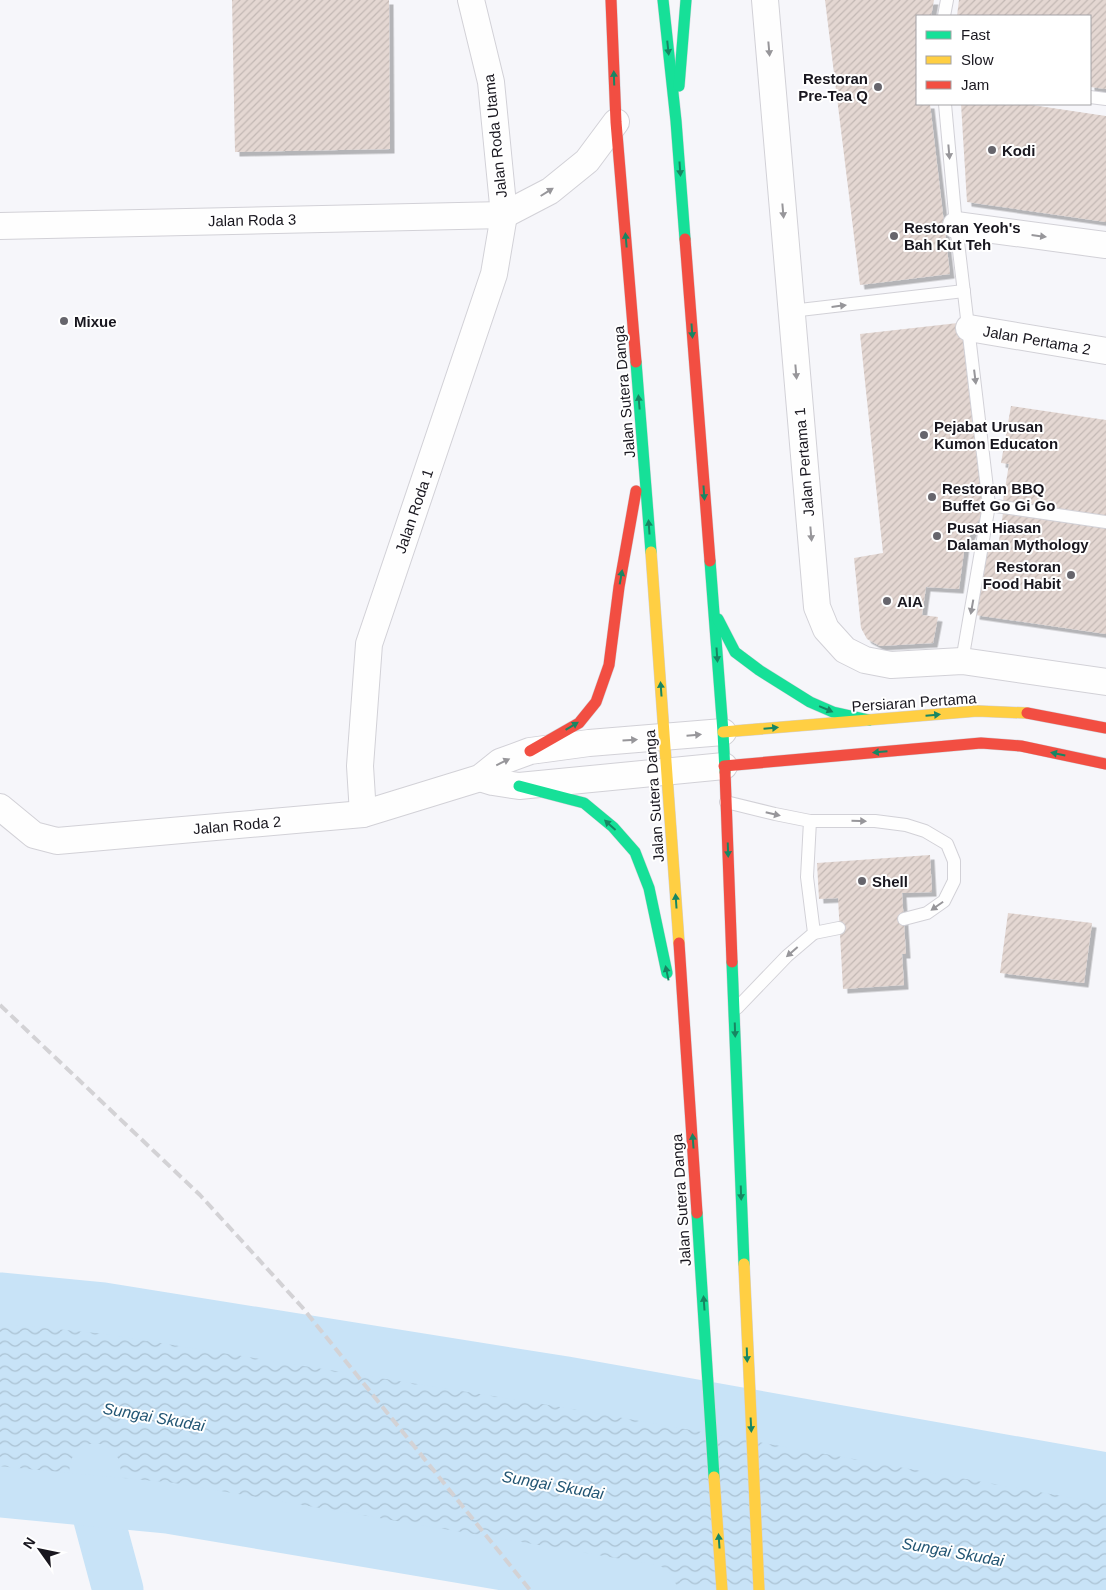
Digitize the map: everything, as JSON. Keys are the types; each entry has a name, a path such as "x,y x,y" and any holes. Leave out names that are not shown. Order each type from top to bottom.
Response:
{"main road":[{"name":"Jalan Sutera Danga","path":"611,0 616,122 644,450 665,738 722,1590"},
{"path":"663,0 676,120 722,732 748,1376 759,1590"},
{"path":"676,120 686,0"},
{"path":"530,751 578,722 596,702 609,666 620,587 644,450"},
{"path":"713,611 736,652 759,670 810,702 833,712 869,720"},
{"name":"Persiaran Pertama","path":"722,732 977,711 1025,713 1106,728"},
{"path":"724,766 981,743 1021,746 1106,764"},
{"path":"519,786 584,803 613,827 635,852 650,888 688,1072"}],"street":[{"name":"Jalan Roda Utama","path":"471,0 491,82 504,215"},
{"name":"Jalan Pertama 1","path":"765,0 817,608 826,629 845,650 865,660 891,666 962,661 1106,682"},
{"path":"504,215 550,191 587,161 616,122"},
{"name":"Jalan Roda 3","path":"0,226 504,215"},
{"name":"Jalan Roda 1","path":"363,814 360,766 369,644 494,274 504,215"},
{"path":"956,225 1106,245"},
{"name":"Jalan Pertama 2","path":"969,328 1106,351"},
{"name":"Jalan Roda 2","path":"0,807 34,835 58,841 363,814 480,778 500,762 530,751 590,743 722,732"},
{"path":"480,778 492,782 519,786 724,766"}],"lane":[{"path":"944,15 947,0"},
{"path":"1091,97 1106,99"},
{"path":"945,105 956,225 989,505 962,661"},
{"path":"791,312 964,291"},
{"path":"989,505 1106,522"},
{"path":"726,802 810,820 875,821 906,825 925,831 947,844 954,861 954,881 944,902 927,913 904,919"},
{"path":"810,820 807,877 814,933"},
{"path":"734,1011 787,956 814,933 840,928"}],"water":[{"name":"Sungai Skudai","path":"0,1298 103,1308 566,1382 1106,1478 1106,1590 651,1590 168,1508 0,1492"}],"building":[{"path":"232,0 389,0 390,149 235,152"},
{"path":"825,0 934,0 931,15 916,15 916,105 930,105 950,274 860,285"},
{"path":"959,0 1106,0 1106,89 1091,87 1091,15 957,15"},
{"path":"961,105 1032,105 1106,116 1106,222 967,202"},
{"path":"967,322 987,506 965,544 959,589 926,587 922,615 938,617 933,643 880,646 867,639 861,628 854,558 883,553 860,334"},
{"path":"1011,406 1106,420 1106,516 1003,501 1009,464 1001,463"},
{"path":"1003,513 1106,528 1106,634 975,615 985,546 998,547"},
{"path":"930,855 932,892 902,893 906,954 902,954 904,985 843,989 838,898 819,899 817,863"},
{"path":"1008,913 1092,923 1084,983 1000,973"}],"waterway":[{"path":"0,1298 103,1308 566,1382 1106,1478"},
{"path":"95,1469 94,1501 118,1590"},
{"path":"0,1492 168,1508 651,1590"}],"railway":[{"path":"0,1005 200,1195 302,1307 530,1590"}],"traffic: fast":[{"path":"663,0 676,121 685,239"},
{"path":"679,86 686,0"},
{"path":"636,362 651,552"},
{"path":"710,561 725,772"},
{"path":"718,619 735,652 759,670 810,702 833,712 869,720"},
{"path":"519,786 584,803 613,827 635,852 649,888 667,973"},
{"path":"732,962 744,1264"},
{"path":"697,1213 714,1477"}],"traffic: slow":[{"path":"651,552 679,943"},
{"path":"723,732 977,711 1027,713"},
{"path":"744,1264 759,1590"},
{"path":"714,1477 722,1590"}],"traffic: jam":[{"path":"611,0 616,122 636,362"},
{"path":"685,239 710,561"},
{"path":"530,751 579,723 596,702 609,665 619,587 636,491"},
{"path":"1027,713 1106,728"},
{"path":"724,766 981,743 1021,746 1106,764"},
{"path":"725,772 732,962"},
{"path":"679,943 697,1213"}],"place":[{"name":"Restoran Pre-Tea Q","path":"878,87"},
{"name":"Kodi","path":"992,150"},
{"name":"Restoran Yeoh's Bah Kut Teh","path":"894,236"},
{"name":"Mixue","path":"64,321"},
{"name":"Pejabat Urusan Kumon Educaton","path":"924,435"},
{"name":"Restoran BBQ Buffet Go Gi Go","path":"932,497"},
{"name":"Pusat Hiasan Dalaman Mythology","path":"937,536"},
{"name":"Restoran Food Habit","path":"1071,575"},
{"name":"AIA","path":"887,601"},
{"name":"Shell","path":"862,881"}]}
